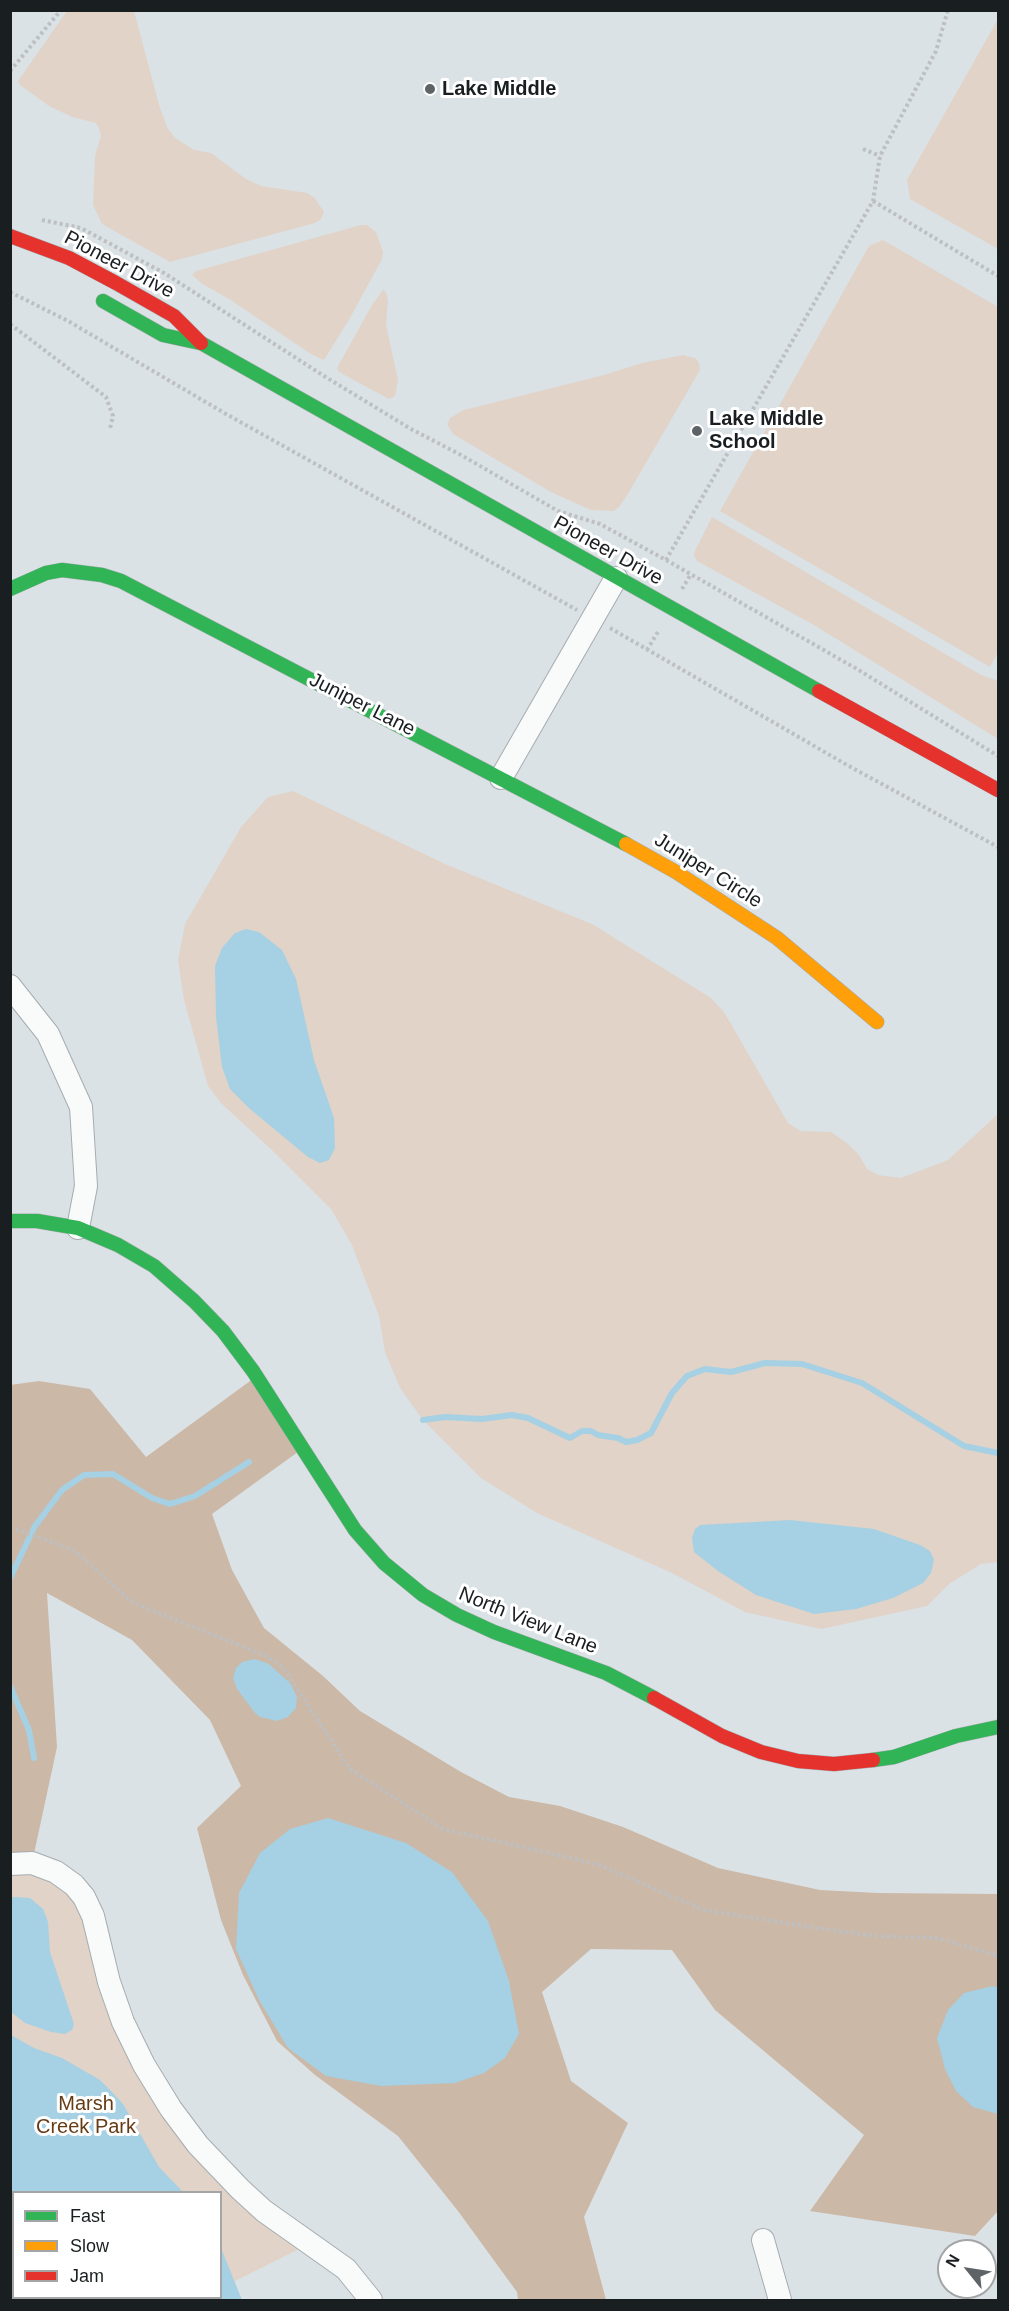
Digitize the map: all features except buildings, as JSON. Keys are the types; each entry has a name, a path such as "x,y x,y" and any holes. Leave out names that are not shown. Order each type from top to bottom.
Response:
{"street":[{"name":"Pioneer Drive","path":"10,236 69,258 164,310 174,316 200,343 615,578 999,790"},
{"name":"Pioneer Drive","path":"87,291 163,335 200,343"},
{"name":"Juniper Lane","path":"10,589 46,573 62,570 102,575 121,581 501,778"},
{"path":"501,778 615,578"},
{"name":"Juniper Circle","path":"501,778 627,844 717,898 777,938 877,1022"},
{"path":"10,986 48,1034 81,1107 86,1185 78,1228"},
{"name":"North View Lane","path":"10,1221 37,1221 78,1228 118,1245 154,1266 194,1301 223,1331 253,1371 355,1530 384,1563 423,1595 457,1615 494,1632 606,1673 722,1736 761,1752 798,1761 834,1764 863,1762 894,1756 956,1736 999,1727"},
{"path":"10,1864 32,1863 56,1872 74,1885 84,1897 93,1916 109,1982 123,2022 144,2065 171,2109 198,2145 240,2189 264,2211 346,2269 371,2301"},
{"path":"763,2240 780,2301"}],"path":[{"path":"10,71 61,10"},
{"path":"666,560 873,201 880,156 936,51 947,21 948,10"},
{"path":"863,149 880,156"},
{"path":"873,201 999,276"},
{"path":"37,219 70,225 104,240 164,273 411,429 460,454 558,511 600,524 666,560 857,669 999,756"},
{"path":"10,292 68,321 226,414 570,606"},
{"path":"10,324 106,397 113,416 110,429"},
{"path":"610,627 848,765 999,847"},
{"path":"10,1527 51,1540 81,1556 126,1597 141,1606 275,1661 286,1672 350,1769 443,1829 597,1864 704,1910 823,1929 876,1935 938,1938 999,1956"}],"green space":[{"path":"67,11 134,11 159,105 167,127 175,138 194,150 211,153 246,179 261,186 307,193 315,198 324,212 321,219 315,223 170,262 102,224 93,205 95,156 101,136 99,128 96,123 72,117 49,106 20,85 18,81"},
{"path":"998,19 998,249 910,199 907,180"},
{"path":"367,225 376,232 383,252 382,259 324,360 311,354 192,275 196,271"},
{"path":"883,240 998,307 998,652 990,667 720,511 869,246"},
{"path":"383,290 386,292 388,301 386,325 398,380 395,396 389,399 339,372 337,368 372,305"},
{"path":"683,355 695,358 700,370 629,492 614,511 591,510 551,492 453,434 447,424 450,418 464,410 604,375 642,363"},
{"path":"712,517 981,675 998,681 998,739 814,625 697,561 695,551"},
{"path":"293,791 445,864 592,924 711,998 730,1022 788,1123 801,1131 831,1132 859,1155 867,1169 878,1175 901,1178 948,1160 998,1114 998,1562 981,1564 949,1584 927,1606 821,1629 745,1612 672,1573 537,1513 481,1478 423,1420 400,1388 385,1352 379,1316 352,1245 331,1209 221,1103 208,1086 184,1000 178,960 185,924 241,827 268,797"},
{"name":"Marsh Creek Park","path":"10,1864 74,1885 109,1982 171,2109 311,2243 233,2282 242,2300 11,2300"}],"shaded area":[{"path":"257,1376 302,1449 212,1514 232,1570 264,1628 323,1676 360,1711 461,1772 509,1797 560,1806 623,1827 718,1868 820,1890 998,1894 998,2211 975,2236 810,2211 864,2135 715,2010 672,1950 591,1949 542,1992 571,2081 628,2123 584,2217 606,2300 518,2300 517,2292 458,2211 398,2136 315,2075 277,2041 243,1975 221,1920 197,1828 241,1786 210,1720 132,1640 47,1593 57,1747 32,1863 11,1864 10,1385 39,1381 90,1389 146,1457"}],"water":[{"path":"246,929 259,932 282,950 296,979 314,1060 334,1118 335,1148 329,1160 320,1163 308,1157 250,1109 230,1089 222,1067 216,1017 215,966 222,948 235,933"},
{"path":"790,1520 874,1529 920,1545 930,1551 934,1560 931,1573 923,1583 893,1598 856,1609 814,1614 756,1595 718,1571 694,1552 692,1538 695,1529 700,1525"},
{"path":"255,1659 269,1664 290,1683 297,1697 296,1708 288,1717 277,1721 260,1717 237,1689 233,1678 236,1668 242,1662"},
{"path":"328,1818 406,1843 452,1872 488,1921 509,1981 519,2034 505,2058 484,2073 455,2083 381,2086 326,2076 288,2048 259,2000 236,1949 239,1893 260,1853 290,1829"},
{"path":"10,1898 30,1898 43,1909 48,1922 50,1952 74,2024 72,2030 65,2034 25,2023 11,2012"},
{"path":"993,1986 998,1988 998,2114 973,2107 956,2091 945,2069 937,2038 948,2010 964,1993"},
{"path":"11,2035 34,2048 62,2058 100,2080 123,2104 159,2167 182,2191 12,2191 12,2299 222,2299 222,2250 242,2300 11,2300"}],"waterway":[{"path":"423,1420 445,1417 482,1419 512,1415 528,1418 570,1438 582,1431 591,1431 626,1442 637,1440 651,1433 672,1393 687,1376 705,1369 731,1372 765,1363 802,1364 862,1383 964,1446 998,1453"},
{"path":"10,1578 35,1526 62,1490 84,1475 113,1474 152,1498 170,1504 195,1496 249,1462"},
{"path":"10,1686 29,1730 34,1758"}],"traffic: fast":[{"path":"103,301 163,335 200,343"},
{"path":"201,343 819,691"},
{"path":"10,589 46,573 62,570 102,575 121,581 626,844"},
{"path":"10,1221 37,1221 78,1228 118,1245 154,1266 194,1301 223,1331 253,1371 355,1530 384,1563 423,1595 457,1615 494,1632 606,1673 654,1698"},
{"path":"873,1760 894,1757 956,1736 998,1727"}],"traffic: slow":[{"path":"626,844 676,872 777,938 877,1022"}],"traffic: jam":[{"path":"10,236 69,258 116,283 174,316 201,343"},
{"path":"819,691 998,790"},
{"path":"654,1698 722,1736 761,1752 798,1761 834,1764 873,1760"}],"place":[{"name":"Lake Middle","path":"430,89"},
{"name":"Lake Middle School","path":"697,431"}]}
